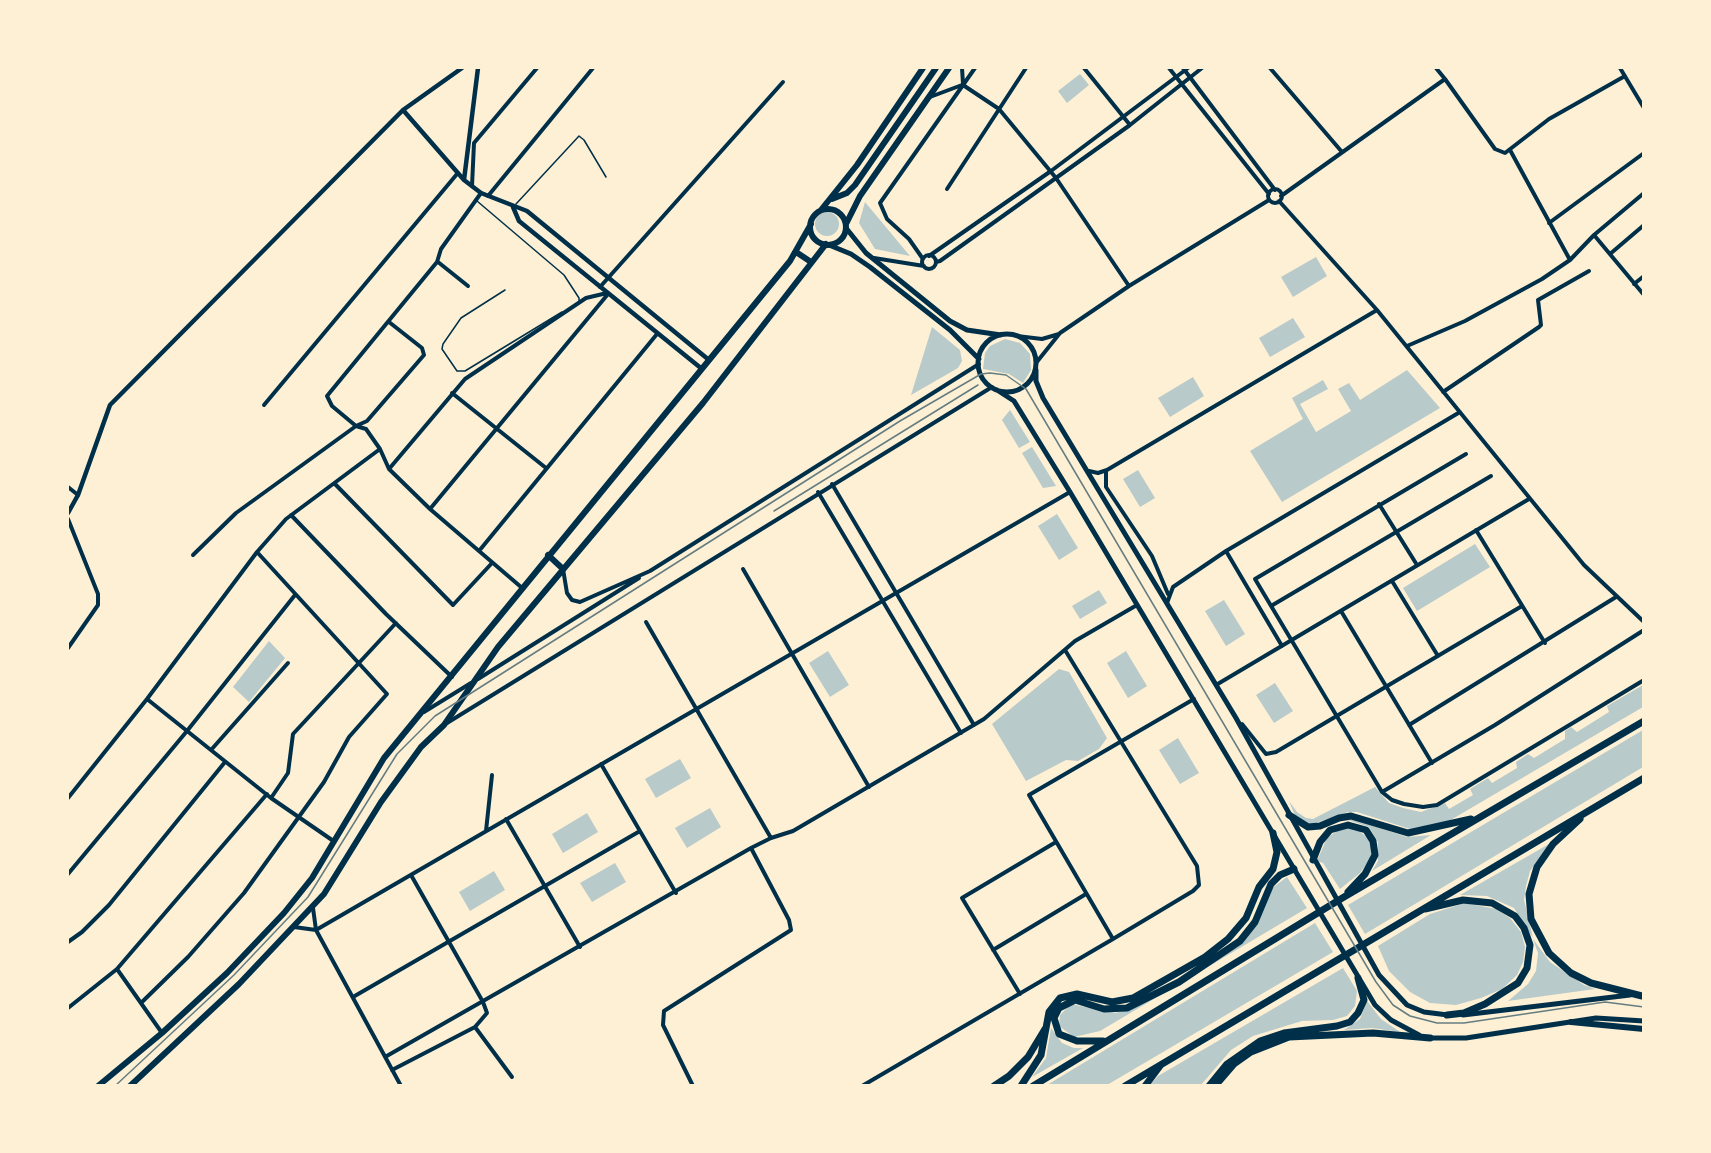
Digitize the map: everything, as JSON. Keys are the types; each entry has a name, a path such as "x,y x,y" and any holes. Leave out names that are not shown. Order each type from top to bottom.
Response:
{"highway":[{"path":"1033,1086 1344,897 1644,722"},
{"path":"1125,1086 1411,914 1644,778"},
{"path":"1596,806 1553,844 1538,867 1529,894 1531,919 1549,953 1571,973 1591,983 1643,996"},
{"path":"1289,815 1303,824 1314,827 1351,816 1408,833 1480,817"},
{"path":"1313,860 1325,834 1336,826 1354,825 1370,834 1375,848 1372,861 1344,897"},
{"path":"1021,1086 1041,1055 1051,1007 1060,998 1077,994 1104,1002 1126,1001 1146,992 1205,957 1228,939 1245,918 1262,883 1273,869 1277,852 1272,833"},
{"path":"1105,1041 1077,1041 1064,1037 1056,1029 1055,1013 1063,1004 1075,1000 1104,1009 1127,1008 1179,982 1240,941 1255,922 1271,884 1280,875 1294,869"},
{"path":"1411,914 1455,901 1482,900 1515,916 1528,937 1529,961 1518,983 1485,1004 1464,1013 1447,1015"},
{"path":"1209,1086 1227,1064 1260,1041 1284,1033 1337,1026 1350,1022 1358,1013 1364,1000 1358,978"},
{"path":"994,1086 1010,1076 1028,1057 1046,1026"},
{"path":"1215,1086 1234,1064 1251,1052 1289,1037 1372,1033 1430,1038"},
{"path":"1145,1086 1162,1063"}],"main road":[{"path":"98,1086 162,1033 285,913 312,878 332,840 384,758 796,252 810,224 857,165 923,68"},
{"path":"831,200 847,193 858,181 936,68"},
{"path":"130,1086 239,984 313,908 342,868 381,801 421,747 444,725 498,647 703,403 811,262 827,244 841,239 866,187 949,68"},
{"path":"821,210 837,211 846,226 872,257 960,327 1017,336 1031,346 1036,366 1036,381 1040,392 1236,718 1379,975 1407,1005 1424,1012 1447,1015 1479,1014 1607,996 1643,996"},
{"path":"810,224 814,237 850,254 870,267 956,335 979,361 982,377 994,389 1014,401 1194,699 1358,978 1383,1014 1408,1031 1430,1038 1466,1038 1609,1018 1644,1021"},
{"path":"796,252 811,262"},
{"path":"979,361 987,343 1001,335"},
{"path":"994,389 1011,392 1020,389 1029,382 1036,366"},
{"path":"548,555 563,569"},
{"path":"1571,1022 1644,1029"}],"street":[{"path":"68,513 78,495 110,405 403,110 462,68"},
{"path":"464,180 478,68"},
{"path":"467,152 537,68"},
{"path":"488,196 592,68"},
{"path":"962,68 963,85"},
{"path":"924,266 923,260 909,239 887,219 880,203 975,68"},
{"path":"947,189 1026,68"},
{"path":"1084,68 1130,125"},
{"path":"1169,68 1275,203 1342,152 1445,80"},
{"path":"923,260 1051,171 1177,77 1185,68 1280,199 1407,346 1528,499 1588,570 1644,622"},
{"path":"872,257 931,269 936,262 1130,125 1202,68"},
{"path":"1270,68 1342,152"},
{"path":"1436,68 1495,149 1505,153 1549,119 1625,76"},
{"path":"1620,68 1644,108"},
{"path":"600,287 783,82"},
{"path":"930,97 963,85"},
{"path":"963,85 999,110 1051,171 1130,286"},
{"path":"403,110 464,180 481,193 526,212 709,360"},
{"path":"472,186 474,143"},
{"path":"1510,150 1570,260"},
{"path":"1549,223 1644,153"},
{"path":"264,405 457,174"},
{"path":"1017,336 1042,339 1060,333 1269,197 1275,190"},
{"path":"481,193 441,249 438,262 327,396 332,406 356,426 366,429 380,449 389,469 430,509 521,587"},
{"path":"1407,346 1465,321 1542,279 1570,260 1644,193"},
{"path":"513,207 519,221 702,369"},
{"path":"1610,254 1644,225"},
{"path":"1594,236 1644,295"},
{"path":"929,256 936,262"},
{"path":"438,262 468,286"},
{"path":"1443,392 1539,327 1541,325 1538,300 1589,271"},
{"path":"1634,284 1644,276"},
{"path":"389,469 465,379 586,298 608,293"},
{"path":"430,509 608,293"},
{"path":"1089,471 1106,471 1377,310"},
{"path":"193,555 236,513 356,426 367,421 424,354 422,348 390,322"},
{"path":"1036,366 1060,333"},
{"path":"479,551 657,334"},
{"path":"421,714 979,361"},
{"path":"444,725 818,492 994,389"},
{"path":"452,393 546,468"},
{"path":"1167,604 1168,595 1173,587 1226,551 1460,412"},
{"path":"68,798 147,699 257,552 291,515 380,449"},
{"path":"1466,454 1255,579 1382,792 1404,804 1423,807 1437,805 1644,680"},
{"path":"1106,471 1106,482 1110,493 1152,556 1168,595"},
{"path":"1271,606 1491,476"},
{"path":"1101,492 1106,482"},
{"path":"335,484 453,605 492,563"},
{"path":"832,484 974,725"},
{"path":"68,487 78,495"},
{"path":"818,492 961,733"},
{"path":"293,927 316,930 1070,492"},
{"path":"1216,686 1528,499"},
{"path":"1379,504 1417,565"},
{"path":"291,515 452,677"},
{"path":"68,519 98,594 99,606 68,648"},
{"path":"1476,530 1545,644"},
{"path":"1226,551 1282,646"},
{"path":"141,1003 188,957 244,893 300,817 349,737 387,694 257,552"},
{"path":"563,569 567,593 572,600 580,602 650,571"},
{"path":"743,569 869,787"},
{"path":"1392,581 1438,656"},
{"path":"68,874 296,595"},
{"path":"1409,725 1545,644 1616,597"},
{"path":"386,1057 751,848 771,838 794,831 961,733 1017,693 1065,650 1137,605"},
{"path":"1236,718 1266,754 1276,752 1522,606"},
{"path":"1341,611 1432,763"},
{"path":"646,622 771,838"},
{"path":"68,1008 117,969 269,796 288,773 293,734 396,623"},
{"path":"1382,792 1644,630"},
{"path":"862,1086 1193,891 1200,881 1197,866 1065,650"},
{"path":"211,750 288,663"},
{"path":"147,699 269,796 332,840"},
{"path":"1113,939 1029,795 1194,699"},
{"path":"68,942 82,932 109,905 225,762"},
{"path":"601,764 676,893"},
{"path":"486,831 492,775"},
{"path":"506,819 580,947"},
{"path":"353,997 640,831"},
{"path":"1020,994 962,898 1056,842"},
{"path":"693,1086 663,1025 664,1011 790,930 789,920 751,848"},
{"path":"392,1070 475,1027 487,1014 483,1002 411,874"},
{"path":"993,950 1086,894"},
{"path":"313,908 316,930 400,1086"},
{"path":"117,969 162,1033"},
{"path":"475,1027 512,1077"}],"lane":[{"path":"513,207 579,136 606,177"},
{"path":"476,201 564,275 579,298 575,304 465,371 458,371 442,349 443,344 462,318 505,290"}],"shaded area":[{"path":"1080,74 1089,85 1067,103 1058,91"},
{"path":"865,202 910,256 875,249 859,223"},
{"path":"827,212 836,215 839,224 836,233 827,236 818,233 815,224 818,215"},
{"path":"1316,257 1327,276 1293,297 1281,277"},
{"path":"1293,318 1305,337 1270,357 1259,338"},
{"path":"932,327 960,350 962,361 958,368 911,395"},
{"path":"1005,339 1020,343 1030,354 1031,370 1023,383 1009,374 983,369 985,353 990,346"},
{"path":"1407,370 1440,408 1282,502 1250,451 1303,419 1292,398 1323,380 1328,389 1300,404 1316,432 1351,411 1338,389 1349,383 1360,400"},
{"path":"1193,377 1204,396 1170,417 1158,398"},
{"path":"1010,410 1030,442 1019,448 1002,420"},
{"path":"1032,447 1056,486 1043,488 1022,453"},
{"path":"1138,470 1155,498 1140,507 1123,479"},
{"path":"1057,514 1078,548 1059,560 1038,526"},
{"path":"1475,544 1490,567 1417,611 1403,588"},
{"path":"1099,590 1107,603 1080,619 1072,606"},
{"path":"1224,600 1245,634 1226,646 1205,611"},
{"path":"269,641 285,658 249,702 233,687"},
{"path":"828,651 849,685 830,697 809,663"},
{"path":"1126,651 1147,686 1128,698 1107,663"},
{"path":"1059,669 1069,672 1107,738 1099,749 1078,761 1066,760 1026,781 992,724"},
{"path":"1275,683 1293,711 1274,723 1256,695"},
{"path":"1643,685 1643,707 1449,821 1413,830 1357,812 1348,812 1310,825 1296,818 1289,801 1297,812 1306,818 1313,819 1375,787 1389,803 1403,808 1421,812 1445,803 1449,809 1473,795 1470,789 1488,778 1492,783 1517,768 1516,762 1528,754 1534,758 1565,739 1565,731 1571,727 1577,732 1609,712 1607,706"},
{"path":"1643,730 1643,767 1365,934 1348,905"},
{"path":"1178,738 1199,773 1180,784 1159,750"},
{"path":"680,759 691,778 656,798 645,779"},
{"path":"710,808 721,827 687,848 675,828"},
{"path":"587,813 598,832 563,853 552,834"},
{"path":"1348,820 1357,820 1407,837 1431,835 1372,871 1378,861 1378,842 1369,827"},
{"path":"1350,828 1358,830 1370,840 1372,851 1370,859 1360,873 1340,889 1323,863 1317,861 1327,838 1337,831"},
{"path":"1549,844 1530,871 1526,886 1524,900 1533,938 1514,908 1487,896 1460,895"},
{"path":"615,863 626,882 592,902 580,883"},
{"path":"494,871 505,890 470,911 459,892"},
{"path":"1287,877 1307,908 1100,1031 1074,1037 1059,1026 1060,1015 1071,1004 1115,1013 1128,1010 1226,954 1255,926 1271,889"},
{"path":"1465,903 1496,909 1510,918 1521,932 1525,947 1523,962 1517,975 1502,989 1456,1005 1430,1003 1410,992 1389,971 1378,946 1430,914"},
{"path":"1315,923 1333,952 1107,1085 1047,1085"},
{"path":"1533,939 1550,962 1584,985 1595,989 1508,1001 1528,984 1536,971 1538,953"},
{"path":"1343,968 1357,991 1355,1006 1347,1016 1333,1020 1302,1021 1253,1036 1231,1050 1201,1085 1150,1085 1158,1076"},
{"path":"1367,1001 1381,1019 1400,1032 1372,1028 1344,1030 1360,1019"},
{"path":"1051,1028 1062,1043 1074,1048 1083,1048 1032,1077 1046,1058"}],"tram line":[{"path":"115,1086 234,975 308,897 397,754 435,716 900,421 981,374 990,373 1006,375 1026,389 1376,982 1393,1005 1410,1016 1437,1023 1464,1023 1605,1002 1644,1007"},
{"path":"774,511 978,385"}]}
